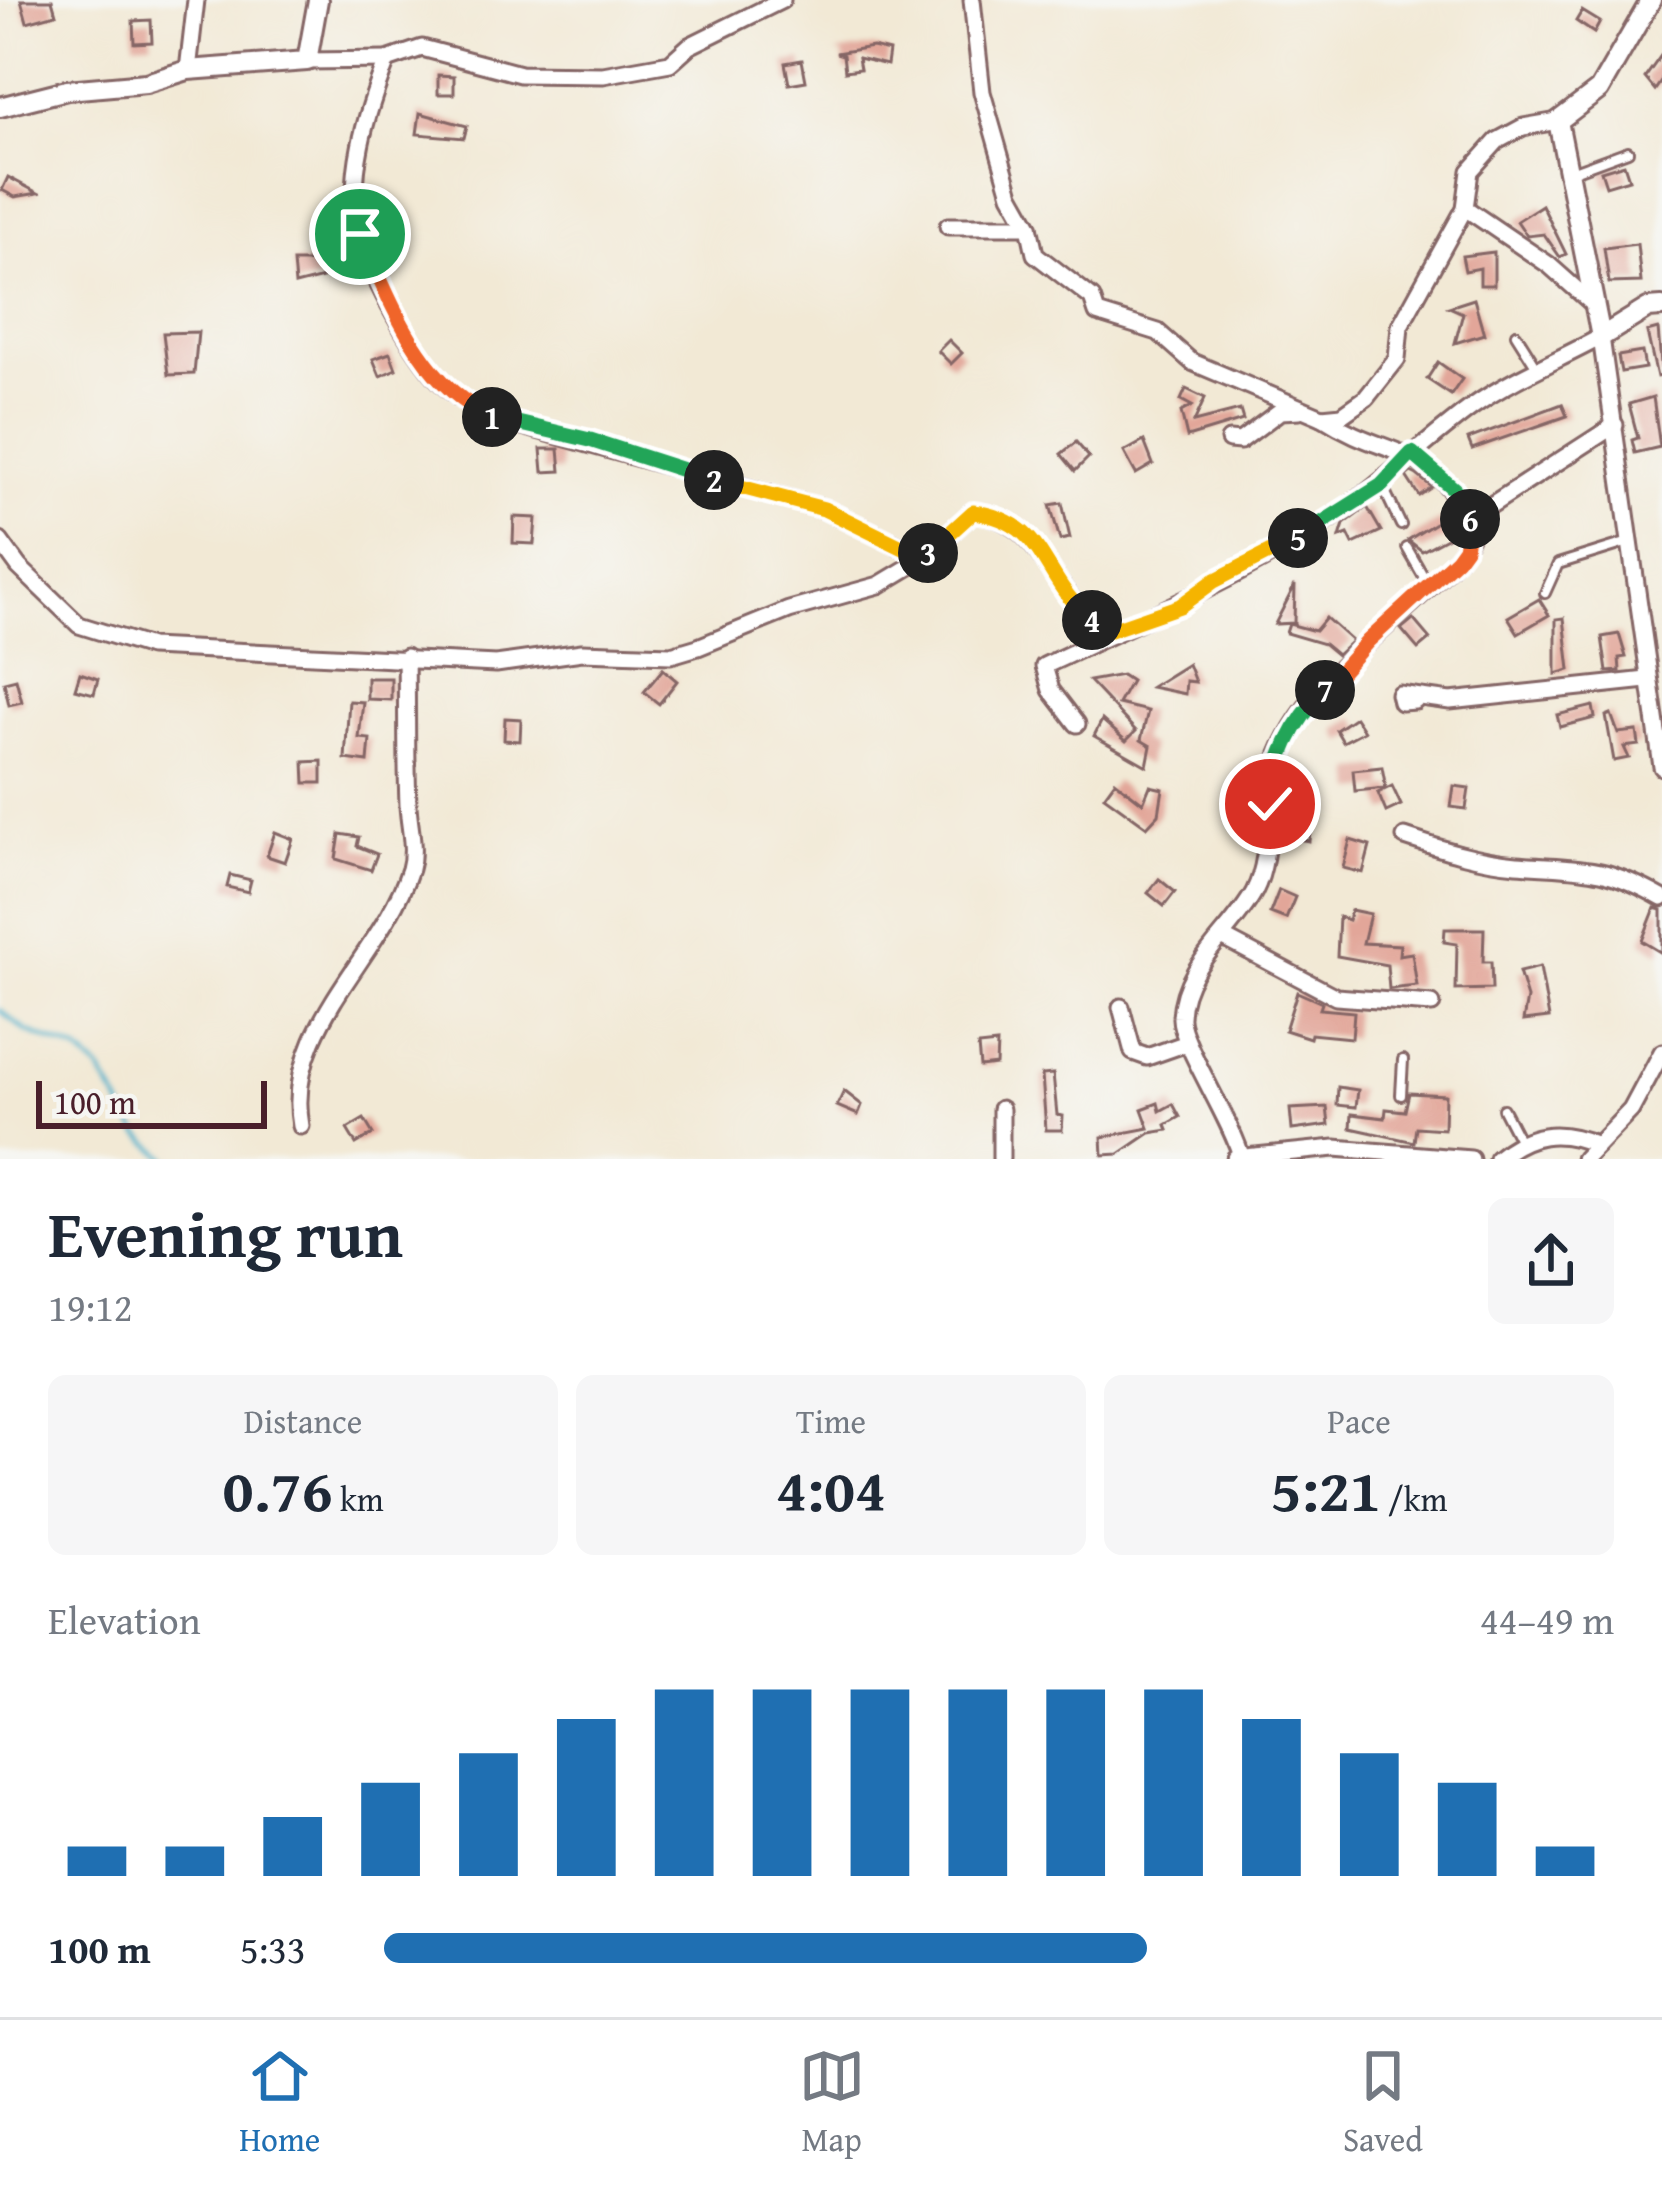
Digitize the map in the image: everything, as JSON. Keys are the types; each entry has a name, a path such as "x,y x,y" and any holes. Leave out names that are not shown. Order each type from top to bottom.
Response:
{"street":[{"path":"188,70 196,0"},
{"path":"307,61 318,0"},
{"path":"0,107 67,90 146,83 188,70 387,60 422,48 520,74 603,75 670,63 689,46 782,0"},
{"path":"973,0 982,92 1011,194 1028,226 1035,254 1092,298 1097,313 1158,332 1192,362 1385,448 1412,453 1455,490 1472,523"},
{"path":"1322,417 1342,415 1366,398 1397,359 1400,326 1465,208 1470,171 1497,141 1523,127 1558,122 1600,90 1651,0"},
{"path":"387,60 366,116 356,188 360,234 400,325 446,388 487,416 824,509 924,558"},
{"path":"1558,122 1601,337 1662,767"},
{"path":"1465,208 1549,265 1594,305"},
{"path":"948,226 1028,226"},
{"path":"1077,724 1051,691 1044,666 1111,630 1180,606 1214,581 1317,528 1382,485 1412,453 1477,403 1648,308 1662,307"},
{"path":"1229,440 1240,441 1280,411 1304,410"},
{"path":"1471,1159 1335,1148 1238,1158 1231,1121 1187,1043 1180,1019 1188,988 1256,887 1276,764 1305,710 1368,641 1430,588 1465,548 1472,523 1615,425"},
{"path":"0,541 19,567 79,625 149,647 228,655 406,657 496,664 581,652 671,656 789,610 879,584 924,558 973,512 1004,516 1038,549 1076,608 1111,630"},
{"path":"1642,624 1662,635"},
{"path":"301,1126 296,1099 302,1064 356,964 392,914 412,864 406,657"},
{"path":"1415,701 1401,701 1400,694 1450,701 1647,680"},
{"path":"1406,837 1514,863 1571,862 1623,876 1662,898"},
{"path":"1222,937 1336,997 1432,1004"},
{"path":"1121,1006 1132,1052 1147,1057 1187,1043"},
{"path":"1584,1159 1631,1110 1662,1052"},
{"path":"1001,1109 1001,1159"},
{"path":"1497,1159 1519,1140 1562,1134 1597,1145"}],"lane":[{"path":"1567,174 1628,151"},
{"path":"1516,334 1539,370"},
{"path":"1382,485 1401,525"},
{"path":"1545,592 1558,564 1631,541"},
{"path":"1407,548 1430,588"},
{"path":"1400,1095 1403,1060"},
{"path":"1503,1109 1519,1140"}],"building":[{"path":"21,0 52,0 56,14 27,22"},
{"path":"1582,11 1600,22 1594,33 1576,21"},
{"path":"151,20 152,42 134,43 133,21"},
{"path":"872,47 889,51 887,65 858,58 860,69 845,71 843,55 836,53"},
{"path":"1662,54 1662,80 1655,90 1645,78"},
{"path":"802,60 806,81 789,84 785,63"},
{"path":"438,75 454,76 454,94 438,94"},
{"path":"420,113 467,126 464,138 417,134"},
{"path":"1624,164 1629,179 1606,186 1601,171"},
{"path":"8,177 38,193 15,197 2,190"},
{"path":"1542,205 1566,254 1560,257 1544,234 1527,236 1517,221"},
{"path":"1637,244 1641,282 1609,283 1604,248"},
{"path":"1494,252 1494,285 1480,285 1480,268 1465,271 1462,256"},
{"path":"293,262 319,262 323,278 295,285"},
{"path":"1474,299 1484,334 1455,343 1463,313 1449,307"},
{"path":"1658,329 1662,376 1657,377 1647,332"},
{"path":"198,332 194,374 168,375 163,333"},
{"path":"949,340 962,353 951,364 938,351"},
{"path":"1642,352 1645,368 1621,372 1618,356"},
{"path":"390,353 396,369 380,376 373,359"},
{"path":"1438,362 1462,379 1451,395 1427,379"},
{"path":"1186,389 1205,398 1194,422 1240,410 1243,420 1187,437 1181,412 1192,406 1181,400"},
{"path":"1653,397 1660,447 1635,453 1632,440 1638,438 1629,404"},
{"path":"1562,404 1567,416 1472,449 1468,439"},
{"path":"1144,441 1153,464 1136,474 1124,452"},
{"path":"1076,442 1089,457 1075,471 1061,454"},
{"path":"541,449 559,449 561,471 543,472"},
{"path":"1411,472 1432,487 1419,496 1406,476"},
{"path":"1062,503 1070,538 1060,540 1050,505"},
{"path":"1367,507 1381,531 1353,544 1348,534 1340,537 1344,524"},
{"path":"514,517 536,518 534,544 513,543"},
{"path":"1440,520 1450,536 1422,551 1408,540"},
{"path":"1295,585 1294,623 1275,624"},
{"path":"1539,599 1549,615 1518,633 1508,617"},
{"path":"1326,618 1352,641 1337,655 1324,644 1286,633 1289,624 1315,631"},
{"path":"1564,618 1570,670 1556,674 1556,619"},
{"path":"1413,619 1430,639 1418,649 1401,629"},
{"path":"1619,634 1626,657 1619,658 1620,671 1607,672 1602,637"},
{"path":"1188,664 1195,682 1186,681 1185,694 1151,687"},
{"path":"663,669 677,681 659,704 644,692"},
{"path":"80,673 98,679 94,694 75,689"},
{"path":"1122,675 1131,681 1118,704 1148,711 1141,740 1151,746 1147,766 1094,736 1102,720 1126,741 1136,731 1089,681"},
{"path":"367,678 391,678 391,700 367,699"},
{"path":"16,679 22,702 9,705 4,682"},
{"path":"349,701 363,702 359,738 370,739 368,762 345,759"},
{"path":"1593,706 1595,718 1560,727 1557,715"},
{"path":"1611,714 1618,733 1637,731 1639,745 1624,747 1629,758 1614,761 1606,716"},
{"path":"1355,717 1364,731 1343,742 1336,730"},
{"path":"505,718 521,719 520,741 504,740"},
{"path":"322,761 322,783 305,783 304,762"},
{"path":"1382,767 1386,788 1355,791 1353,770"},
{"path":"1115,781 1143,803 1150,786 1163,789 1159,814 1147,827 1104,796"},
{"path":"1392,786 1401,805 1386,812 1378,793"},
{"path":"1454,786 1469,788 1466,809 1451,807"},
{"path":"1294,819 1311,822 1309,841 1291,838"},
{"path":"275,832 293,839 285,862 267,856"},
{"path":"340,834 359,837 357,846 377,854 371,870 336,859"},
{"path":"1350,840 1370,846 1363,873 1343,868"},
{"path":"230,875 251,880 248,892 227,887"},
{"path":"1159,879 1175,892 1164,906 1148,893"},
{"path":"1279,890 1295,897 1286,919 1270,913"},
{"path":"1655,908 1662,910 1662,953 1642,941"},
{"path":"1351,910 1370,914 1363,943 1400,945 1399,955 1412,953 1417,986 1389,989 1387,965 1337,956 1339,917 1348,920"},
{"path":"1445,929 1484,929 1483,962 1491,962 1492,989 1456,990 1457,944 1444,942"},
{"path":"1540,967 1549,1018 1523,1021 1527,998 1519,972"},
{"path":"1297,992 1322,1003 1320,1009 1354,1012 1352,1038 1311,1034 1310,1038 1285,1030"},
{"path":"997,1044 996,1065 980,1067 978,1046"},
{"path":"1053,1074 1062,1130 1046,1130 1042,1075"},
{"path":"1338,1087 1358,1090 1356,1107 1337,1105"},
{"path":"844,1091 862,1105 858,1115 837,1106"},
{"path":"1409,1093 1445,1095 1444,1129 1416,1127 1414,1142 1351,1128 1352,1114 1385,1118 1386,1109 1405,1111"},
{"path":"1158,1103 1160,1111 1173,1104 1180,1117 1166,1125 1168,1130 1150,1133 1119,1154 1103,1155 1102,1137 1149,1128 1142,1109"},
{"path":"1327,1107 1329,1125 1292,1130 1290,1109"},
{"path":"364,1119 373,1134 356,1144 347,1129"}],"waterway":[{"path":"0,1010 26,1031 78,1051 100,1071 137,1132 167,1159"}],"route":[{"path":"360,234 400,325 446,388 487,416 590,440 704,478 824,509 924,558 956,522 973,512 1004,516 1038,549 1076,608 1111,630 1180,606 1214,581 1317,528 1382,485 1412,453 1455,490 1472,523 1465,548 1430,588 1368,641 1305,710 1276,764 1270,804"}]}
